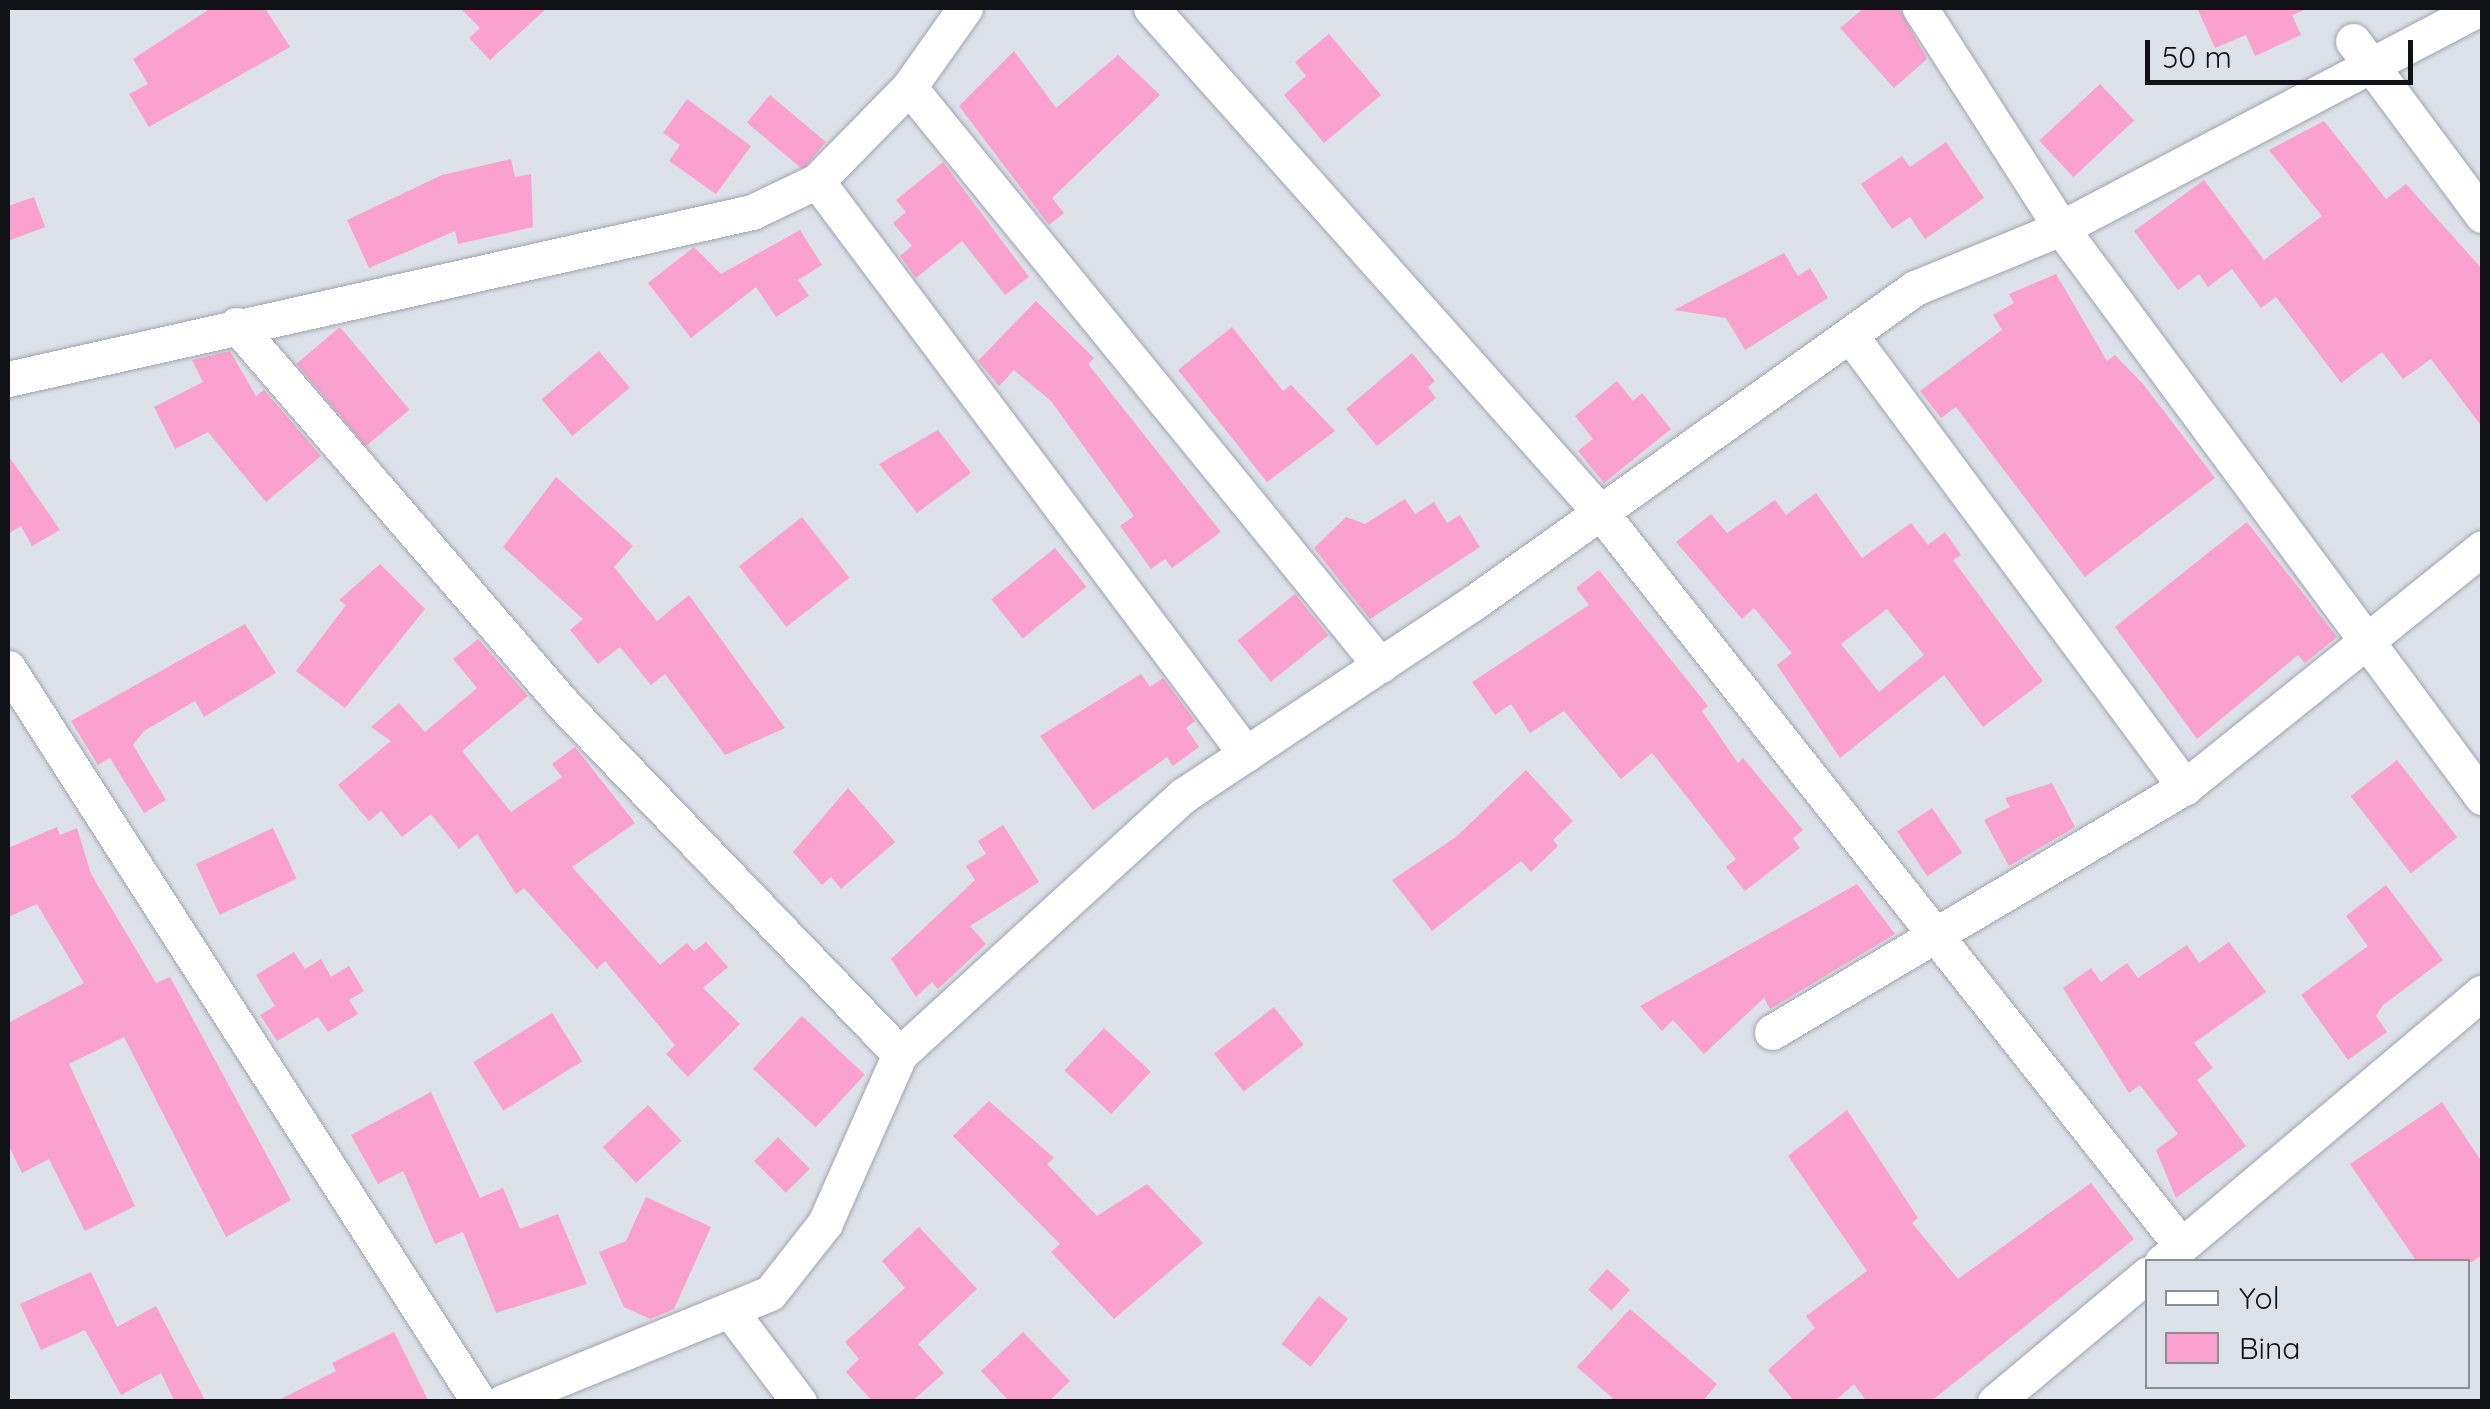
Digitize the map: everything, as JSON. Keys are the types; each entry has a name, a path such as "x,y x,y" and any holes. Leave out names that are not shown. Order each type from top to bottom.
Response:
{"street":[{"path":"8,379 752,212 818,180 909,87 965,8"},
{"path":"1151,8 1601,513 1942,938 2172,1253 2482,993"},
{"path":"1920,8 2061,228 2362,640 2482,797"},
{"path":"503,1402 732,1312 770,1293 825,1223 900,1054 1184,795 1601,513 1915,288 2061,228 2363,52 2480,8"},
{"path":"2363,52 2482,215"},
{"path":"909,87 1380,665"},
{"path":"818,180 1246,754"},
{"path":"236,325 561,702 900,1054"},
{"path":"1850,335 2185,786"},
{"path":"1772,1032 1942,938 2185,786 2362,640 2482,548"},
{"path":"8,668 479,1402"},
{"path":"1995,1402 2145,1277"},
{"path":"732,1312 798,1402"}],"building":[{"path":"211,8 265,8 290,47 149,127 129,94 148,84 133,59"},
{"path":"460,8 547,8 490,60 469,38 480,28"},
{"path":"1864,8 1899,8 1927,59 1894,88 1840,28"},
{"path":"2197,8 2309,8 2292,15 2301,35 2255,56 2246,35 2215,48"},
{"path":"1329,34 1381,95 1324,143 1284,95 1306,76 1295,62"},
{"path":"1014,51 1056,108 1118,55 1160,95 1052,198 1064,213 1049,225 959,106"},
{"path":"2100,84 2134,121 2073,177 2039,141"},
{"path":"770,95 826,142 803,170 747,123"},
{"path":"687,99 751,146 716,194 669,161 680,145 663,133"},
{"path":"2324,121 2386,199 2406,184 2482,269 2482,427 2431,359 2403,379 2382,352 2341,383 2276,297 2261,308 2232,269 2208,287 2199,274 2178,290 2134,231 2204,180 2264,260 2322,216 2269,150"},
{"path":"1946,142 1984,198 1925,239 1910,217 1892,229 1861,184 1902,156 1910,167"},
{"path":"511,159 515,177 531,174 533,227 458,244 455,231 369,268 347,220 442,175"},
{"path":"943,162 1029,277 1005,295 962,241 916,278 900,256 912,246 893,223 906,212 896,200"},
{"path":"34,197 45,227 8,241 8,206"},
{"path":"800,230 822,265 798,280 809,296 776,317 756,287 691,338 648,283 694,247 721,274"},
{"path":"1784,253 1798,276 1810,268 1828,298 1745,350 1726,318 1674,310"},
{"path":"2056,274 2107,361 2115,355 2143,384 2215,478 2085,577 1956,407 1941,418 1920,391 2002,330 1993,315 2014,303 2009,294"},
{"path":"1036,301 1094,358 1088,364 1221,532 1172,568 1165,559 1151,569 1120,526 1134,516 1051,401 1014,370 999,386 978,361"},
{"path":"340,327 409,410 366,446 296,364"},
{"path":"1232,327 1283,391 1291,385 1335,431 1267,482 1178,370"},
{"path":"230,351 256,396 264,390 321,456 266,502 208,432 175,449 154,407 203,382 192,360"},
{"path":"599,351 630,388 572,436 542,399"},
{"path":"1412,353 1435,381 1428,387 1436,398 1377,446 1346,409"},
{"path":"1617,381 1633,401 1642,393 1671,429 1604,483 1578,451 1593,439 1575,416"},
{"path":"938,430 971,473 917,513 879,464"},
{"path":"8,455 60,530 32,546 21,526 8,534"},
{"path":"556,477 633,546 614,567 657,621 689,595 785,728 725,755 665,674 651,685 620,647 598,664 570,630 583,619 503,547"},
{"path":"1816,493 1862,558 1911,523 1928,545 1945,532 1961,555 1953,560 2043,681 1983,727 1944,675 1840,758 1777,665 1792,653 1754,608 1742,619 1676,542 1711,514 1727,533 1775,500 1786,515","holes":["1887,609 1924,655 1879,692 1841,644"]},
{"path":"1405,499 1415,514 1434,502 1447,523 1460,515 1480,547 1370,619 1314,548 1346,517 1365,524"},
{"path":"802,517 849,578 786,627 739,566"},
{"path":"2247,522 2337,637 2305,663 2298,655 2197,739 2115,627"},
{"path":"1055,548 1086,587 1023,638 991,600"},
{"path":"380,564 425,609 345,708 296,671 346,605 339,600"},
{"path":"1599,570 1708,706 1702,711 1738,763 1743,758 1803,830 1793,838 1800,848 1745,891 1726,867 1736,859 1652,753 1621,779 1564,711 1530,733 1511,704 1495,715 1472,682 1589,605 1576,588"},
{"path":"1295,594 1328,635 1271,682 1237,641"},
{"path":"245,624 276,673 204,717 195,701 144,731 133,745 166,800 144,813 110,758 98,765 71,721"},
{"path":"478,639 528,696 462,751 511,812 562,777 552,764 575,747 635,823 572,867 660,965 687,943 694,951 706,942 728,967 703,988 740,1024 688,1077 666,1054 675,1045 605,961 597,969 524,888 516,894 477,834 459,849 431,814 402,837 381,811 369,821 338,785 391,741 371,727 399,703 425,732 477,688 453,659"},
{"path":"1141,674 1150,687 1163,678 1195,721 1186,728 1199,747 1173,766 1167,757 1093,810 1040,736"},
{"path":"2397,760 2457,837 2411,874 2351,796"},
{"path":"1526,770 1573,821 1553,840 1558,846 1531,872 1521,861 1432,931 1392,880 1456,837"},
{"path":"2052,783 2075,827 2009,866 1984,820 2010,807 2005,798"},
{"path":"848,788 895,842 841,889 831,877 822,885 793,852"},
{"path":"1932,808 1962,853 1927,876 1897,831"},
{"path":"1003,825 1039,882 970,926 986,944 938,989 932,982 916,997 891,959 975,880 966,866 986,854 978,841"},
{"path":"57,827 60,835 77,828 91,874 156,983 170,977 291,1200 226,1237 124,1037 69,1064 135,1206 85,1231 49,1159 22,1173 8,1144 8,1023 84,983 37,904 8,917 8,848"},
{"path":"273,828 297,879 220,915 196,864"},
{"path":"1857,884 1895,934 1770,1009 1764,998 1704,1054 1673,1020 1662,1031 1640,1006"},
{"path":"2386,885 2443,960 2382,1006 2376,1016 2387,1032 2348,1060 2301,995 2368,946 2346,916"},
{"path":"2229,942 2266,992 2194,1043 2213,1068 2197,1080 2246,1146 2176,1198 2156,1150 2178,1134 2140,1085 2129,1093 2063,988 2091,968 2101,982 2127,963 2138,978 2187,945 2199,963"},
{"path":"294,952 305,969 321,959 331,977 349,966 364,991 349,1000 358,1014 328,1032 318,1017 277,1041 260,1015 275,1006 256,975"},
{"path":"1274,1007 1304,1045 1244,1092 1214,1054"},
{"path":"552,1013 582,1061 503,1111 473,1062"},
{"path":"802,1016 865,1075 816,1127 753,1069"},
{"path":"1104,1028 1151,1072 1111,1114 1064,1070"},
{"path":"431,1092 480,1198 503,1188 520,1229 558,1214 587,1284 496,1313 463,1232 435,1244 403,1171 378,1184 351,1135"},
{"path":"989,1101 1054,1158 1047,1164 1097,1216 1147,1184 1203,1243 1114,1319 1051,1252 1060,1244 953,1136"},
{"path":"2442,1102 2482,1162 2482,1255 2472,1262 2415,1259 2350,1164"},
{"path":"648,1105 681,1141 636,1183 603,1147"},
{"path":"1847,1110 1918,1218 1912,1223 1958,1279 2091,1183 2134,1239 1930,1402 1867,1402 1854,1384 1834,1402 1795,1402 1768,1370 1815,1328 1806,1316 1867,1271 1788,1156"},
{"path":"778,1137 810,1169 786,1193 754,1161"},
{"path":"646,1197 711,1227 674,1309 650,1319 624,1307 599,1252 626,1241"},
{"path":"919,1227 977,1289 918,1344 944,1373 911,1402 873,1402 846,1372 859,1359 845,1342 905,1288 882,1261"},
{"path":"1607,1269 1630,1290 1611,1311 1588,1290"},
{"path":"91,1272 117,1327 156,1306 206,1402 175,1402 161,1373 121,1395 85,1330 41,1350 20,1304"},
{"path":"1319,1296 1348,1319 1311,1367 1281,1344"},
{"path":"1630,1309 1717,1384 1702,1402 1617,1402 1577,1367"},
{"path":"394,1332 429,1402 275,1402 336,1371 332,1363"},
{"path":"1023,1332 1070,1381 1048,1402 1010,1402 981,1371"}]}
